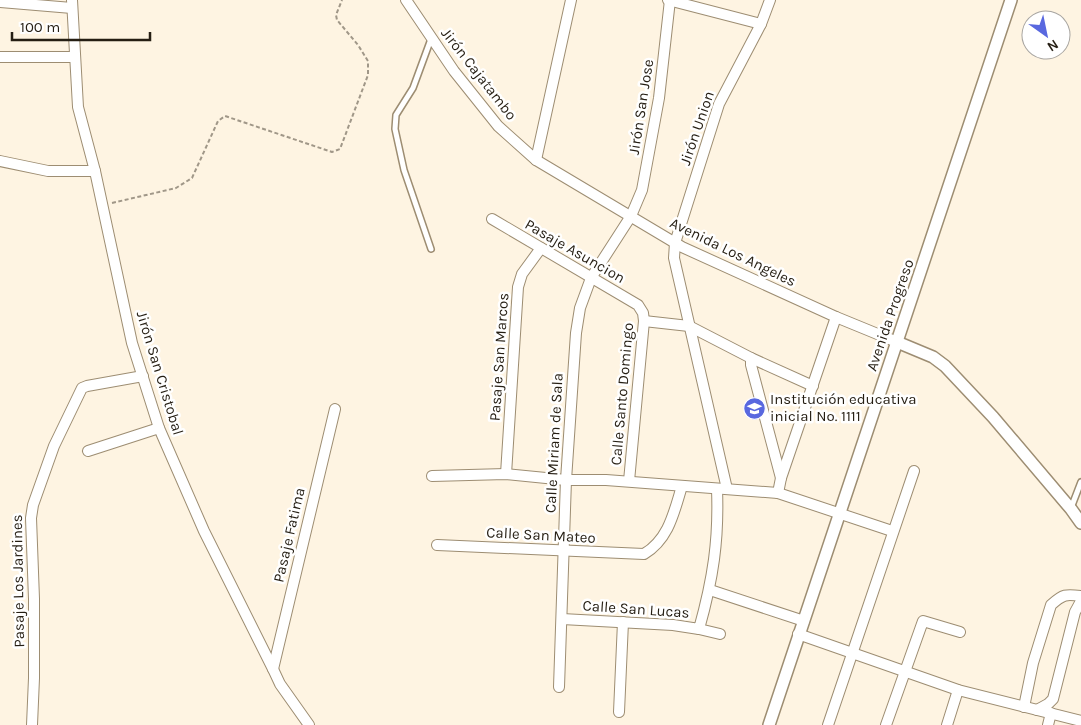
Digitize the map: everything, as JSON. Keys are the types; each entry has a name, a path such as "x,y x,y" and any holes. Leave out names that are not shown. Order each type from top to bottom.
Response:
{"street":[{"name":"Jirón Cajatambo","path":"406,0 454,71 498,126 536,160"},
{"path":"536,160 571,0"},
{"path":"670,0 761,24"},
{"name":"Jirón San Jose","path":"631,216 642,190 658,107 670,0"},
{"name":"Jirón Union","path":"675,243 719,104 761,24 770,0"},
{"name":"Avenida Progreso","path":"768,725 1011,0"},
{"path":"0,2 72,4"},
{"name":"Jirón San Cristobal","path":"72,4 78,107 95,171 132,343 158,428 204,531 272,669 309,725"},
{"path":"0,57 74,57"},
{"path":"0,160 48,171 95,171"},
{"name":"Avenida Los Angeles","path":"536,160 675,243 836,317 897,342"},
{"name":"Calle Miriam de Sala","path":"559,686 566,480 576,333 580,308 591,278 631,216"},
{"name":"Pasaje Asuncion","path":"492,219 642,309"},
{"name":"Calle San Lucas","path":"562,619 673,625 699,629 710,590 717,546 722,489 674,258 675,243"},
{"name":"Pasaje San Marcos","path":"506,474 518,287 522,274 541,248"},
{"name":"Calle Santo Domingo","path":"630,481 644,321 642,309"},
{"path":"778,493 781,478 836,317"},
{"path":"644,321 689,326 751,358 813,386"},
{"path":"897,342 933,357 945,366 993,417 1071,508 1081,523"},
{"path":"751,358 751,365 781,478"},
{"name":"Pasaje Los Jardines","path":"32,725 34,599 31,518 33,505 54,446 82,388 142,376"},
{"name":"Pasaje Fatima","path":"272,669 335,409"},
{"path":"88,451 158,428"},
{"path":"828,725 892,531 914,471"},
{"path":"432,476 506,474 566,480 630,481 778,493 892,531"},
{"name":"Calle San Mateo","path":"437,545 644,554 659,542 666,533 682,486"},
{"path":"710,590 804,620"},
{"path":"1024,707 1032,663 1051,605 1066,594 1081,596"},
{"path":"1036,710 1053,699 1075,612 1081,601"},
{"path":"886,725 923,621 960,632"},
{"path":"619,712 623,622"},
{"path":"699,629 720,634"},
{"path":"798,634 958,690 1081,721"},
{"path":"947,725 958,690"},
{"path":"1048,725 1051,713"}],"lane":[{"path":"431,249 404,170 395,129 396,115 413,88 432,39"},
{"path":"1071,508 1081,482"}],"path":[{"path":"102,205 176,188 192,178 218,121 225,116 332,152 340,149 368,75 368,61 358,44 337,20 336,15 342,0"}],"place":[{"name":"Institución educativa inicial No. 1111","path":"754,408"}]}
